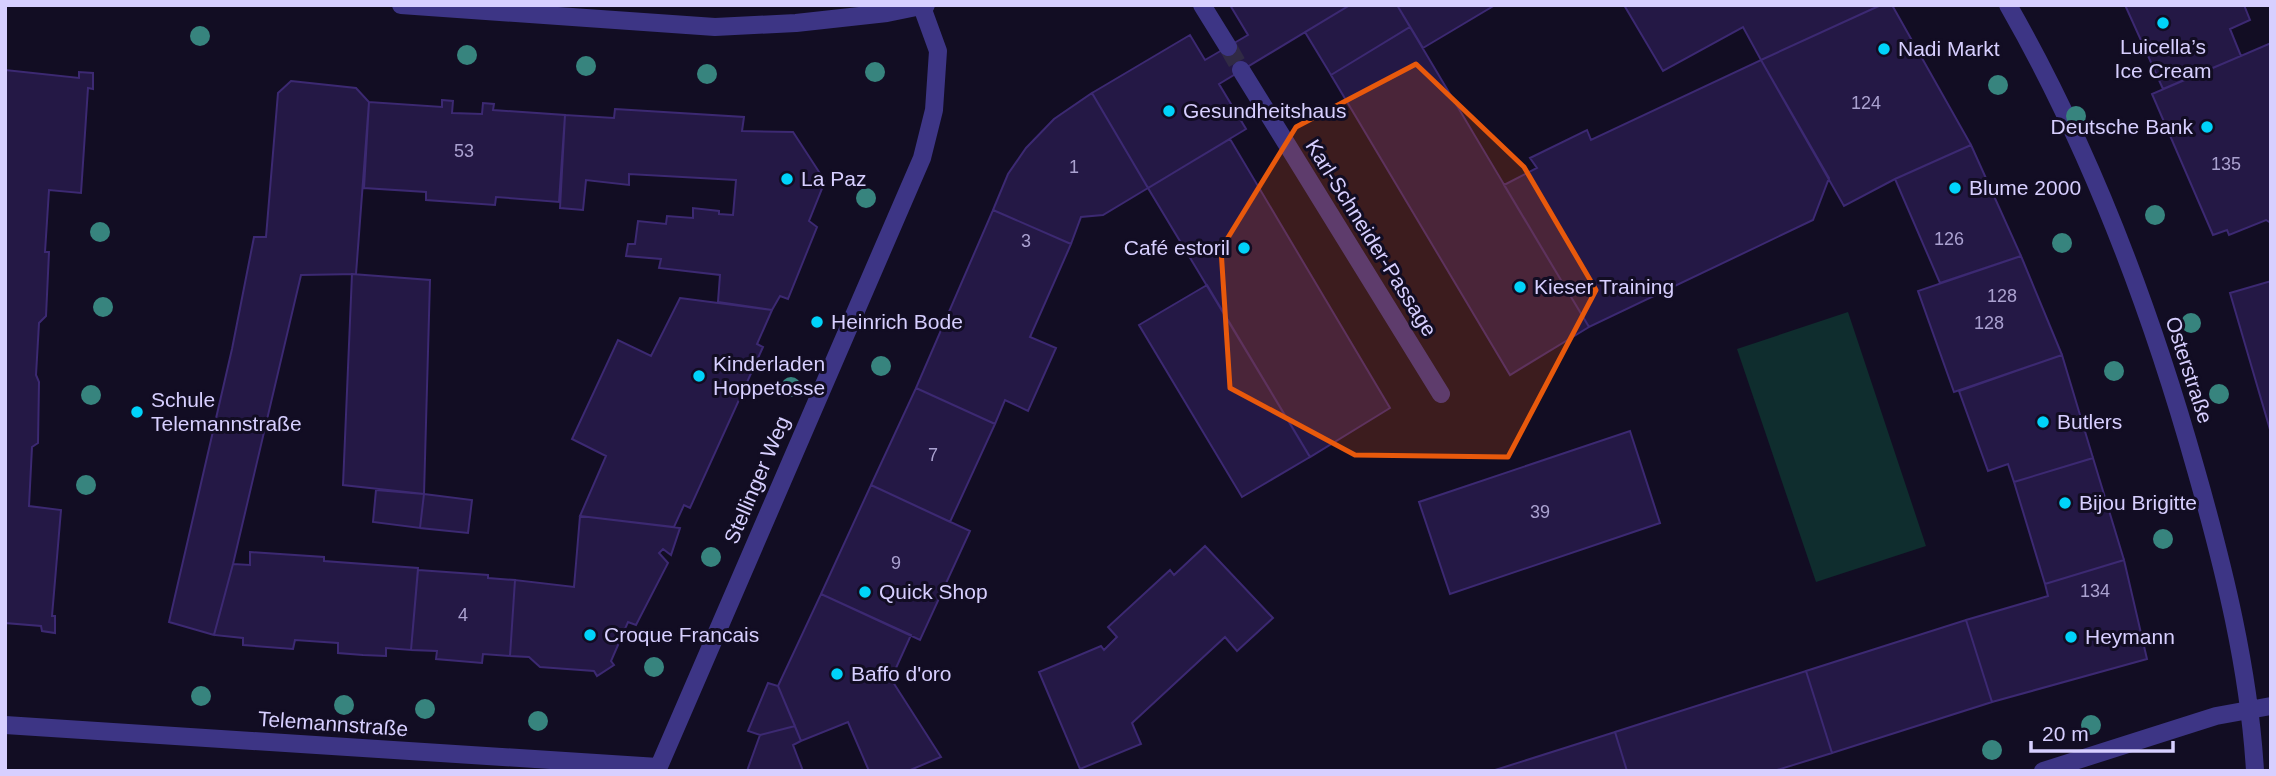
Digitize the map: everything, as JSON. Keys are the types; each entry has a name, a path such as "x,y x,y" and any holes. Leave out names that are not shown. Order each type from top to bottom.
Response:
{"street":[{"path":"401,5 715,27 796,23 924,6"},
{"path":"1202,5 1228,47"},
{"name":"Osterstraße","path":"2008,5 2078,142 2140,294 2176,398 2226,584 2249,709 2255,771"},
{"name":"Stellinger Weg","path":"657,769 922,158 934,110 939,51 924,6"},
{"name":"Karl-Schneider-Passage","path":"1241,70 1441,394"},
{"path":"2043,771 2216,716 2271,706"},
{"name":"Telemannstraße","path":"5,725 657,769"}],"highlighted area":[{"path":"1416,64 1524,167 1596,290 1508,457 1355,455 1230,388 1221,249 1296,127"}],"green space":[{"path":"1848,312 1926,546 1816,582 1737,349"}],"building":[{"name":"Gesundheitshaus","path":"1230,5 1350,5 1219,84 1246,129 1148,188 1092,93 1190,35 1205,60 1248,35"},
{"path":"1350,5 1397,5 1410,27 1331,75 1305,32"},
{"path":"1397,5 1495,5 1423,48"},
{"path":"1624,5 1881,5 1761,60 1743,27 1663,71"},
{"path":"1881,5 1892,5 1971,145 1895,179 1844,206 1761,60"},
{"path":"2125,5 2244,5 2250,20 2230,29 2241,56 2163,89"},
{"path":"1410,27 1589,327 1510,375 1331,75"},
{"path":"2271,43 2271,223 2266,220 2229,235 2227,230 2213,235 2152,94"},
{"path":"1761,60 1829,178 1813,220 1589,327 1504,185 1537,168 1530,158 1587,130 1591,140"},
{"path":"5,70 79,78 79,72 93,73 93,89 88,88 81,193 49,190 45,252 49,252 46,316 39,323 36,375 39,382 38,443 32,447 29,506 61,510 52,616 55,616 55,633 42,631 41,626 5,623"},
{"path":"291,81 356,88 369,102 356,274 301,275 214,635 169,622 232,349 254,237 266,237 278,93"},
{"path":"1092,93 1148,188 1103,215 1081,217 1071,244 993,210 1008,174 1026,148 1054,119"},
{"path":"442,100 453,101 452,113 482,114 483,103 494,104 493,110 565,115 559,202 496,197 495,205 426,200 426,192 364,188 369,102 442,107"},
{"path":"615,109 744,117 742,131 793,132 825,181 809,221 817,227 788,299 780,296 772,310 718,302 720,275 659,268 661,259 626,256 628,244 635,244 638,221 666,224 667,216 693,218 693,208 733,215 736,180 629,174 629,185 586,180 583,210 560,208 565,115 614,118"},
{"path":"1230,139 1390,408 1310,457 1148,188"},
{"path":"1971,145 2021,256 1940,283 1895,179"},
{"path":"993,210 1071,244 1030,337 1056,348 1028,411 1005,400 995,424 916,388"},
{"path":"2021,256 2062,355 1954,392 1918,291"},
{"path":"352,274 430,280 424,494 343,485"},
{"path":"2271,281 2271,433 2230,293"},
{"path":"1207,285 1310,457 1242,497 1139,325"},
{"path":"680,298 772,310 757,344 763,347 690,508 684,505 674,527 580,516 606,456 572,439 618,340 651,356"},
{"path":"2062,355 2093,458 2014,482 2008,464 1988,471 1959,391"},
{"path":"916,388 995,424 950,522 871,485"},
{"path":"1630,431 1660,523 1450,594 1419,502"},
{"path":"2093,458 2124,560 2045,584 2014,482"},
{"path":"871,485 970,531 920,640 821,594"},
{"path":"376,490 424,494 420,528 373,522"},
{"path":"424,494 472,500 468,533 420,528"},
{"path":"580,516 680,528 671,555 663,549 659,553 668,563 636,625 628,622 611,661 614,665 597,676 594,671 540,667 529,657 510,656 515,580 574,587"},
{"path":"1205,546 1273,618 1237,651 1225,637 1132,723 1141,744 1080,769 1039,672 1101,646 1104,650 1117,637 1108,627 1170,570 1174,575"},
{"path":"250,552 418,568 411,650 386,648 386,656 363,655 338,653 338,643 295,640 293,649 243,645 243,638 214,635 233,564 250,565"},
{"path":"2124,560 2147,659 1992,702 1966,620 2048,596 2045,584"},
{"path":"418,570 488,575 488,578 515,580 510,656 483,654 482,663 436,659 437,651 411,650"},
{"path":"821,594 911,635 891,679 941,757 908,771 869,771 848,722 801,741 778,686"},
{"path":"1966,620 1992,702 1832,753 1806,671"},
{"path":"1806,671 1832,753 1774,771 1627,771 1615,732"},
{"path":"768,683 778,686 795,726 760,735 748,731"},
{"path":"795,726 801,741 793,745 803,771 747,771 760,735"},
{"path":"1615,732 1627,771 1492,771"}],"tunnel":[{"path":"1228,47 1241,70"}],"place":[{"name":"Luicella’s Ice Cream","path":"2163,23"},
{"name":"Nadi Markt","path":"1884,49"},
{"name":"Gesundheitshaus","path":"1169,111"},
{"name":"Deutsche Bank","path":"2207,127"},
{"name":"La Paz","path":"787,179"},
{"name":"Blume 2000","path":"1955,188"},
{"name":"Café estoril","path":"1244,248"},
{"name":"Kieser Training","path":"1520,287"},
{"name":"Heinrich Bode","path":"817,322"},
{"name":"Kinderladen Hoppetosse","path":"699,376"},
{"name":"Schule Telemannstraße","path":"137,412"},
{"name":"Butlers","path":"2043,422"},
{"name":"Bijou Brigitte","path":"2065,503"},
{"name":"Quick Shop","path":"865,592"},
{"name":"Croque Francais","path":"590,635"},
{"name":"Heymann","path":"2071,637"},
{"name":"Baffo d'oro","path":"837,674"}]}
